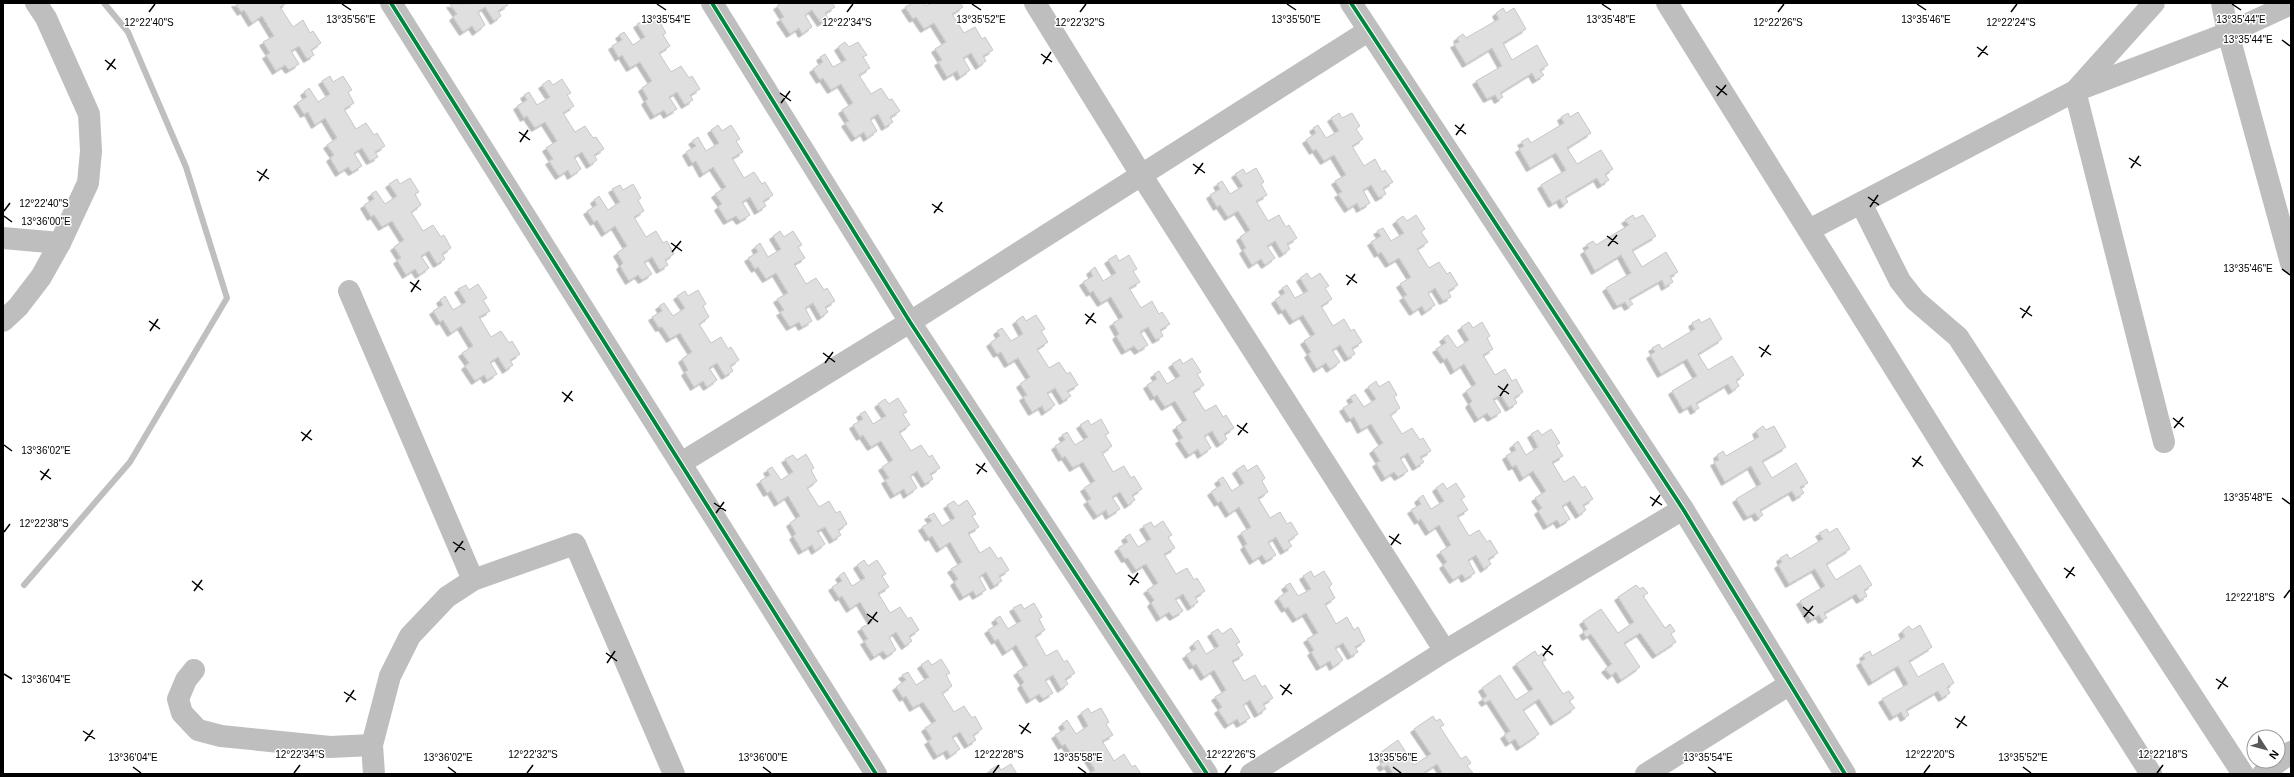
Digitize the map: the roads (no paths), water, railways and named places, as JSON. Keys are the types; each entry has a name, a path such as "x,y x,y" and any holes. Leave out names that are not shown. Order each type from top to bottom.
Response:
{"street":[{"path":"3,321 18,307 41,277 60,243 88,183 91,151 89,114 46,18 36,3"},
{"path":"391,3 876,774"},
{"path":"712,3 910,322 1207,774"},
{"path":"1035,3 1142,176 1445,651"},
{"path":"1351,3 1683,509 1845,774"},
{"path":"1667,3 1960,474 2150,774"},
{"path":"2075,91 2154,3"},
{"path":"2222,3 2228,33 2291,263"},
{"path":"1809,230 2075,91 2228,33 2291,4"},
{"path":"680,464 1142,176 1368,31"},
{"path":"2075,91 2164,442"},
{"path":"1861,203 1900,281 1915,300 1958,337 2242,774"},
{"path":"3,238 60,243"},
{"path":"349,291 473,580"},
{"path":"1251,774 1445,651 1683,509"},
{"path":"372,772 372,745 390,676 410,636 447,597 473,580 575,544 674,774"},
{"path":"194,670 186,680 178,698 182,713 198,730 221,736 330,747 372,745"},
{"path":"1650,773 1790,684"},
{"path":"2263,774 2291,752"}],"waterway":[{"path":"24,585 130,462 227,298 186,167 128,32 104,3"}]}
